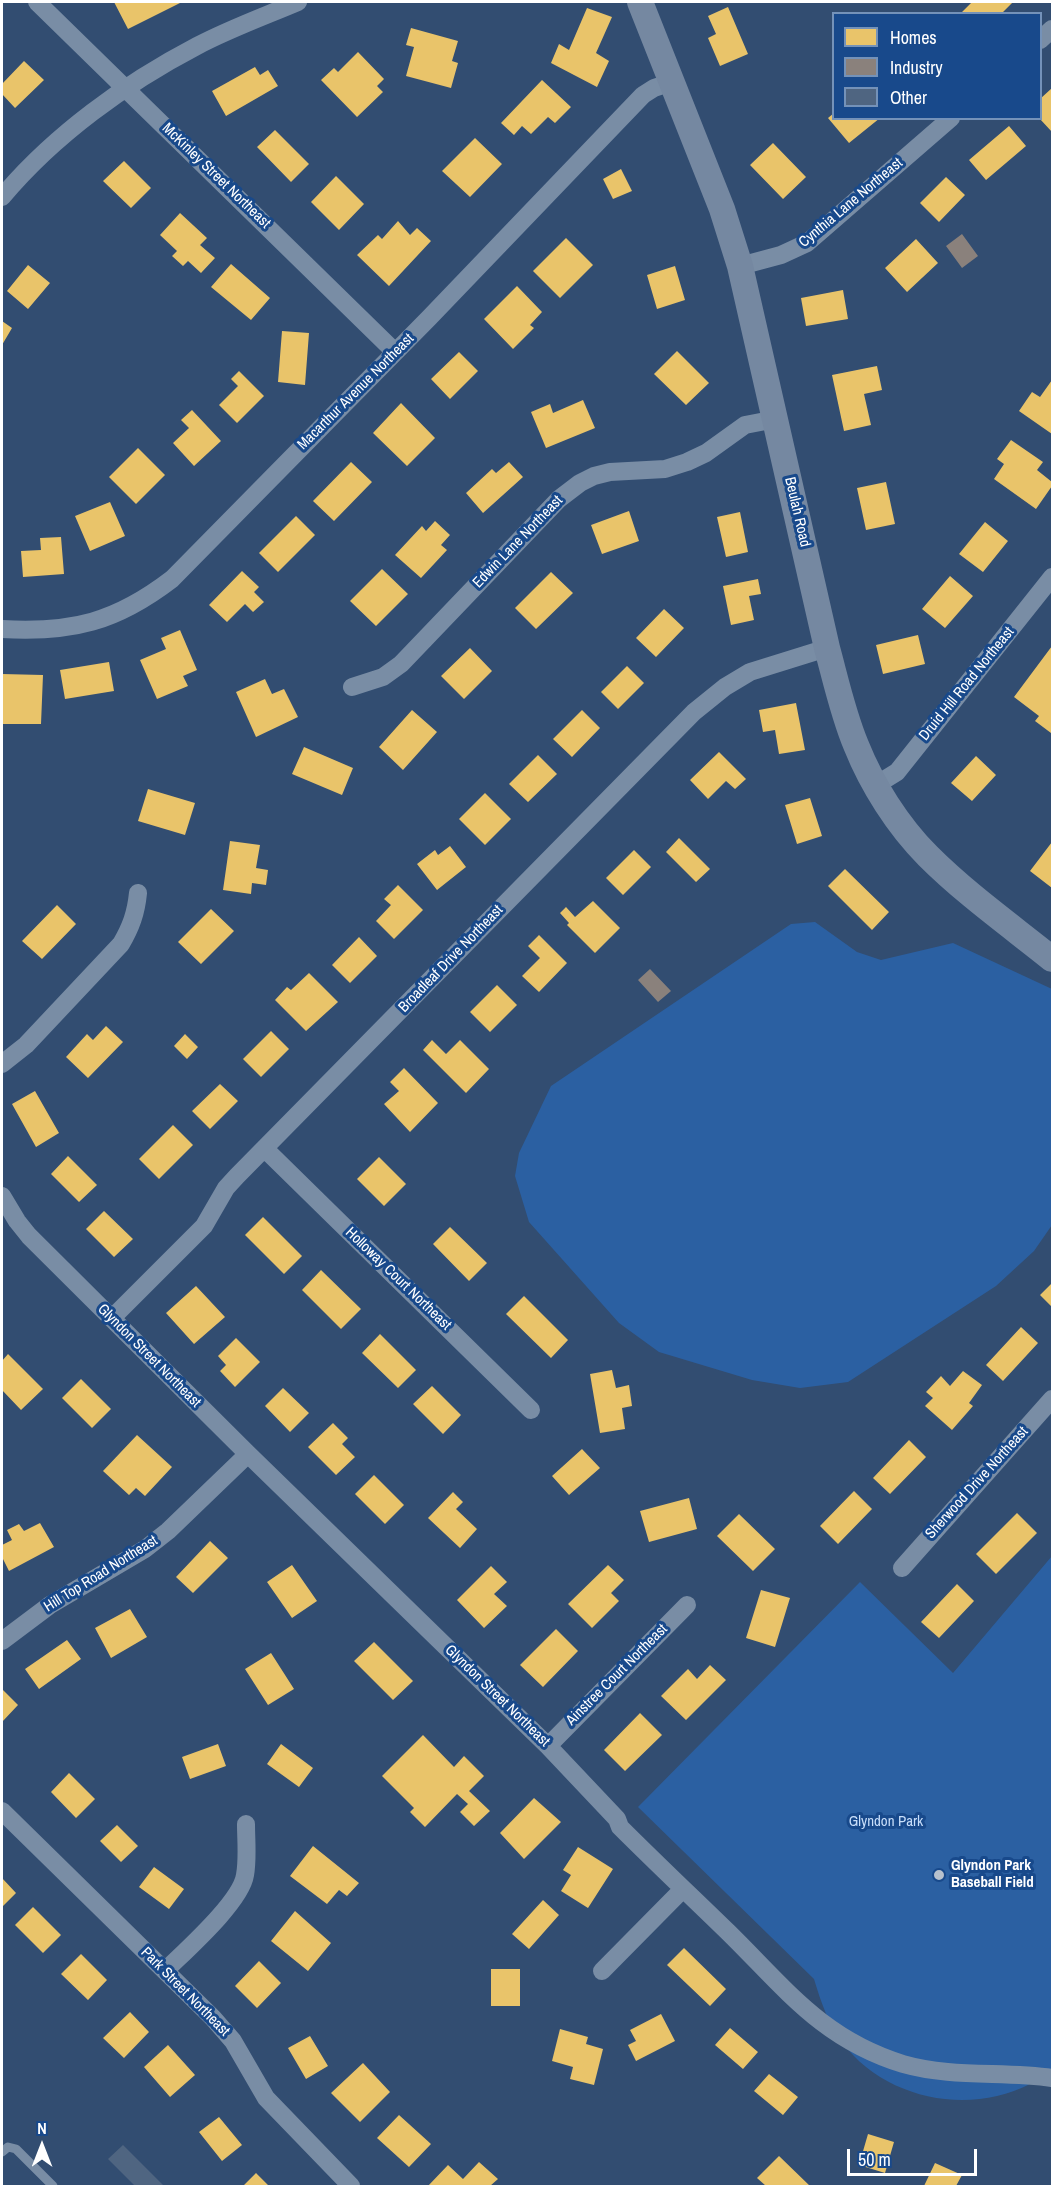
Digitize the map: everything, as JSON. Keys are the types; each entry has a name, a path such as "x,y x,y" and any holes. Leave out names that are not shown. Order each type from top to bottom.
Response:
{"main road":[{"name":"Beulah Road","path":"640,2 722,209 740,266 827,648 843,711 856,745 876,785 896,816 928,856 968,892 1053,959"}],"street":[{"name":"McKinley Street Northeast","path":"37,2 395,352"},
{"path":"2,197 46,152 88,117 157,68 199,45 298,2"},
{"name":"Macarthur Avenue Northeast","path":"2,629 36,631 69,628 97,621 133,606 172,579 643,95 654,88 672,82"},
{"name":"Cynthia Lane Northeast","path":"740,266 781,255 807,243 949,120"},
{"name":"Edwin Lane Northeast","path":"352,687 383,677 401,664 560,499 580,483 610,472 665,469 687,462 706,453 745,425 776,419"},
{"name":"Druid Hill Road Northeast","path":"876,785 897,772 1053,578"},
{"name":"Broadleaf Drive Northeast","path":"112,1318 204,1226 226,1188 694,712 725,687 750,672 827,648"},
{"path":"2,1064 26,1046 121,944 137,909 138,893"},
{"name":"Holloway Court Northeast","path":"265,1149 531,1410"},
{"name":"Glyndon Street Northeast","path":"2,1196 29,1236 248,1454 548,1746 617,1819 620,1827 801,2007 845,2039 876,2054 905,2064 940,2072 1053,2078"},
{"name":"Sherwood Drive Northeast","path":"902,1568 1053,1399"},
{"name":"Hill Top Road Northeast","path":"2,1641 50,1605 145,1549 168,1531 248,1454"},
{"name":"Ainstree Court Northeast","path":"548,1746 687,1605"},
{"name":"Park Street Northeast","path":"2,1811 213,2018 233,2041 266,2098 351,2187"},
{"path":"165,1971 229,1905 241,1887 245,1876 246,1824"},
{"path":"602,1971 683,1889"}],"lane":[{"path":"2,2152 8,2148 16,2149 52,2187"}],"green space":[{"path":"815,922 857,952 881,960 953,943 1052,989 1052,1225 1034,1251 996,1286 848,1382 800,1388 752,1380 659,1352 619,1323 529,1222 515,1176 519,1153 551,1086 791,924"},
{"name":"Glyndon Park","path":"1052,1556 1052,2068 1033,2082 1006,2094 980,2099 954,2100 928,2096 904,2089 880,2077 860,2061 842,2042 833,2027 814,1979 638,1807 860,1582 953,1673"}],"building: Homes":[{"path":"114,2 182,2 128,29"},
{"path":"972,2 1013,2 1003,12 962,12"},
{"path":"728,7 748,54 720,66 708,38 716,34 708,16"},
{"path":"587,8 612,17 596,53 609,61 597,87 551,63 559,44 569,50"},
{"path":"411,28 458,41 452,61 458,63 451,88 406,76 414,47 406,45"},
{"path":"358,52 384,79 377,86 383,92 357,117 321,80 334,68 338,72"},
{"path":"24,61 44,80 15,108 2,94 2,84"},
{"path":"255,67 260,75 268,70 278,86 226,116 212,91"},
{"path":"542,80 571,107 555,123 548,117 531,134 522,126 514,135 501,123"},
{"path":"1052,88 1052,132 1041,120 1042,97"},
{"path":"832,115 832,120 878,120 849,143 828,118"},
{"path":"1009,126 1026,146 986,180 969,160"},
{"path":"275,130 309,164 291,182 257,147"},
{"path":"475,138 502,164 470,197 442,171"},
{"path":"773,143 806,177 783,199 750,165"},
{"path":"124,161 151,188 131,208 103,181"},
{"path":"621,169 632,191 613,199 603,179"},
{"path":"336,176 364,204 339,230 311,202"},
{"path":"946,177 965,195 939,222 920,203"},
{"path":"180,213 207,238 200,245 215,258 201,273 188,261 183,266 172,256 177,251 160,235"},
{"path":"398,221 410,235 417,228 431,241 389,286 357,255 378,235 382,239"},
{"path":"566,238 593,265 560,298 533,271"},
{"path":"916,239 938,263 907,292 885,268"},
{"path":"231,264 270,298 251,320 211,287"},
{"path":"28,265 50,283 28,309 7,291"},
{"path":"675,266 685,300 657,309 647,275"},
{"path":"517,286 542,312 530,325 534,328 513,349 484,319"},
{"path":"843,290 848,319 806,326 801,298"},
{"path":"2,321 12,328 2,345"},
{"path":"282,331 309,333 305,385 278,382"},
{"path":"677,351 709,383 686,405 654,374"},
{"path":"459,352 478,371 450,399 431,379"},
{"path":"877,366 882,390 864,394 871,425 844,431 832,375"},
{"path":"239,371 264,396 237,423 219,405 238,386 231,379"},
{"path":"1052,380 1052,434 1019,411 1032,392 1040,397"},
{"path":"583,400 595,428 546,448 531,412 550,404 553,413"},
{"path":"401,403 435,438 407,466 373,433"},
{"path":"192,410 221,441 194,466 173,443 189,428 181,420"},
{"path":"1011,440 1043,462 1037,470 1052,482 1052,486 1036,509 994,479 1004,464 997,459"},
{"path":"138,448 165,475 136,504 109,477"},
{"path":"351,462 372,482 334,521 313,501"},
{"path":"509,462 523,477 483,513 466,493 492,469 496,473"},
{"path":"886,482 895,524 866,530 857,488"},
{"path":"110,502 125,536 90,551 75,516"},
{"path":"629,511 639,541 602,554 591,525"},
{"path":"740,512 748,552 726,557 717,517"},
{"path":"296,516 315,535 278,572 259,553"},
{"path":"435,521 450,535 441,545 447,550 421,578 395,555 422,526 426,531"},
{"path":"985,522 1008,541 983,572 959,554"},
{"path":"61,537 64,574 23,577 21,551 41,550 40,538"},
{"path":"382,569 408,594 376,626 350,601"},
{"path":"242,571 259,587 254,592 264,602 253,612 245,604 227,622 209,605"},
{"path":"551,572 573,593 536,629 515,608"},
{"path":"950,576 973,596 945,628 922,609"},
{"path":"758,579 761,594 749,596 754,620 731,625 723,586"},
{"path":"664,609 684,628 656,657 636,638"},
{"path":"180,630 197,670 183,676 188,686 157,699 140,660 166,649 161,638"},
{"path":"918,635 925,664 883,674 876,645"},
{"path":"1052,646 1051,733 1035,721 1039,716 1014,697"},
{"path":"470,648 492,671 464,699 441,676"},
{"path":"109,662 114,691 65,699 60,670"},
{"path":"627,666 644,683 618,709 601,692"},
{"path":"2,674 43,675 41,724 2,724"},
{"path":"265,679 272,694 284,689 298,717 256,737 236,692"},
{"path":"796,703 805,750 779,754 775,730 763,732 759,710"},
{"path":"412,710 437,732 403,770 379,747"},
{"path":"582,710 600,728 572,757 553,739"},
{"path":"304,747 353,768 342,795 292,774"},
{"path":"719,752 746,779 735,789 726,781 708,799 690,780"},
{"path":"538,755 557,774 528,802 509,784"},
{"path":"976,756 996,775 972,801 951,783"},
{"path":"148,789 195,803 185,835 138,821"},
{"path":"485,793 511,819 485,845 459,819"},
{"path":"810,798 822,836 797,844 785,805"},
{"path":"679,838 710,869 696,882 666,852"},
{"path":"230,841 260,845 256,868 268,870 266,885 252,883 251,894 223,890"},
{"path":"1052,842 1052,888 1030,871"},
{"path":"450,846 466,867 437,890 417,864 435,850 438,855"},
{"path":"634,850 651,867 623,895 606,878"},
{"path":"845,869 889,912 872,930 828,886"},
{"path":"398,885 423,910 394,939 376,921 391,905 384,899"},
{"path":"593,901 620,928 595,953 567,925 569,923 560,913 566,907 575,917"},
{"path":"57,905 76,924 42,959 22,941"},
{"path":"211,909 234,931 201,964 178,942"},
{"path":"539,935 567,963 539,992 522,976 540,958 528,946"},
{"path":"359,937 377,956 350,983 332,965"},
{"path":"309,973 338,1002 306,1031 275,1000 287,987 291,990"},
{"path":"497,985 517,1005 490,1032 470,1012"},
{"path":"106,1026 123,1042 88,1078 66,1057 87,1034 93,1040"},
{"path":"271,1031 289,1049 261,1077 243,1059"},
{"path":"185,1034 198,1047 187,1059 174,1046"},
{"path":"432,1040 446,1054 460,1040 489,1069 466,1093 423,1050"},
{"path":"404,1068 438,1103 410,1132 384,1104 399,1091 390,1082"},
{"path":"220,1084 238,1101 210,1129 192,1111"},
{"path":"35,1091 59,1133 36,1147 12,1104"},
{"path":"173,1125 193,1145 159,1179 139,1159"},
{"path":"68,1156 97,1185 79,1202 51,1174"},
{"path":"379,1157 406,1184 384,1206 357,1179"},
{"path":"104,1211 133,1239 114,1257 86,1229"},
{"path":"263,1217 302,1256 284,1274 245,1235"},
{"path":"450,1227 487,1263 469,1281 433,1244"},
{"path":"321,1270 361,1309 341,1329 302,1290"},
{"path":"1052,1283 1052,1307 1040,1295"},
{"path":"196,1286 225,1317 194,1344 166,1313"},
{"path":"524,1296 568,1340 551,1358 506,1314"},
{"path":"1021,1327 1038,1343 1003,1381 986,1365"},
{"path":"380,1334 416,1370 398,1388 362,1353"},
{"path":"236,1338 260,1362 235,1387 220,1371 226,1365 218,1356"},
{"path":"8,1354 43,1389 21,1410 2,1390 2,1361"},
{"path":"612,1370 616,1388 629,1385 632,1406 622,1408 625,1429 600,1433 590,1374"},
{"path":"963,1371 982,1385 969,1403 973,1406 952,1430 925,1406 933,1398 926,1392 941,1376 950,1386"},
{"path":"81,1379 111,1409 92,1428 62,1398"},
{"path":"432,1386 461,1415 443,1434 413,1404"},
{"path":"283,1388 309,1413 290,1432 265,1406"},
{"path":"333,1423 348,1438 342,1444 355,1457 336,1475 308,1447"},
{"path":"137,1435 172,1467 145,1496 136,1488 129,1495 103,1471"},
{"path":"909,1440 926,1457 890,1494 873,1478"},
{"path":"582,1449 600,1468 569,1495 552,1476"},
{"path":"374,1475 404,1505 385,1524 355,1494"},
{"path":"854,1491 872,1509 838,1544 820,1526"},
{"path":"453,1492 463,1502 456,1509 477,1529 460,1548 428,1518"},
{"path":"689,1498 697,1529 649,1542 640,1511"},
{"path":"1017,1513 1037,1533 996,1574 976,1554"},
{"path":"739,1514 775,1549 753,1571 717,1536"},
{"path":"40,1523 54,1547 9,1571 2,1557 2,1545 12,1540 7,1530 19,1524 24,1531"},
{"path":"210,1541 228,1558 193,1593 176,1577"},
{"path":"292,1565 317,1601 292,1618 267,1582"},
{"path":"608,1565 624,1580 611,1593 619,1601 592,1628 568,1604"},
{"path":"491,1566 507,1582 494,1594 507,1606 484,1628 457,1600"},
{"path":"957,1584 974,1601 939,1638 921,1622"},
{"path":"761,1590 790,1598 775,1647 746,1638"},
{"path":"130,1609 147,1637 111,1658 95,1628"},
{"path":"556,1629 578,1651 543,1687 520,1665"},
{"path":"67,1640 81,1659 39,1689 25,1669"},
{"path":"374,1642 413,1681 393,1700 354,1661"},
{"path":"271,1653 294,1689 268,1705 245,1669"},
{"path":"710,1665 726,1680 686,1720 661,1696 688,1669 697,1679"},
{"path":"2,1689 18,1705 2,1722"},
{"path":"640,1713 662,1735 625,1771 604,1750"},
{"path":"423,1735 454,1767 464,1756 484,1776 469,1791 490,1811 474,1826 460,1812 468,1804 457,1794 425,1827 410,1812 414,1808 382,1776"},
{"path":"218,1744 226,1766 190,1779 182,1757"},
{"path":"281,1744 313,1768 299,1787 267,1764"},
{"path":"69,1773 95,1799 76,1818 51,1792"},
{"path":"534,1798 561,1822 524,1859 500,1833"},
{"path":"117,1825 138,1846 121,1862 100,1841"},
{"path":"313,1846 359,1883 347,1896 339,1890 327,1904 290,1876"},
{"path":"578,1847 613,1869 588,1908 561,1891 571,1875 563,1870"},
{"path":"154,1867 184,1889 169,1909 139,1887"},
{"path":"2,1878 16,1893 2,1907"},
{"path":"543,1900 559,1915 529,1949 512,1934"},
{"path":"33,1907 61,1935 43,1953 15,1925"},
{"path":"295,1911 331,1943 308,1971 271,1941"},
{"path":"684,1948 726,1989 710,2006 667,1965"},
{"path":"81,1954 107,1980 88,2000 61,1974"},
{"path":"259,1961 281,1983 257,2008 235,1986"},
{"path":"491,1969 520,1969 520,2006 491,2006"},
{"path":"130,2012 149,2032 124,2058 103,2038"},
{"path":"661,2014 675,2041 636,2061 628,2045 636,2041 630,2030"},
{"path":"730,2028 758,2052 743,2069 715,2045"},
{"path":"560,2029 588,2037 586,2044 603,2049 594,2085 570,2079 573,2067 552,2061"},
{"path":"310,2036 328,2066 306,2079 288,2048"},
{"path":"168,2045 195,2075 170,2097 144,2067"},
{"path":"363,2063 390,2092 360,2122 331,2093"},
{"path":"769,2074 798,2097 783,2115 754,2091"},
{"path":"399,2115 431,2144 409,2167 377,2138"},
{"path":"219,2117 242,2145 222,2161 199,2132"},
{"path":"868,2134 894,2142 885,2173 859,2165"},
{"path":"779,2156 810,2186 766,2186 757,2178"},
{"path":"479,2162 498,2179 490,2186 428,2186 448,2165 463,2179"},
{"path":"935,2163 962,2175 956,2186 924,2186"},
{"path":"256,2173 269,2186 243,2186"}],"building: Industry":[{"path":"962,234 978,256 962,268 946,246"},
{"path":"650,969 671,991 658,1002 638,980"}],"building: Other":[{"path":"123,2145 164,2186 135,2186 108,2159"}],"place":[{"name":"Glyndon Park Baseball Field","path":"939,1875"}]}
